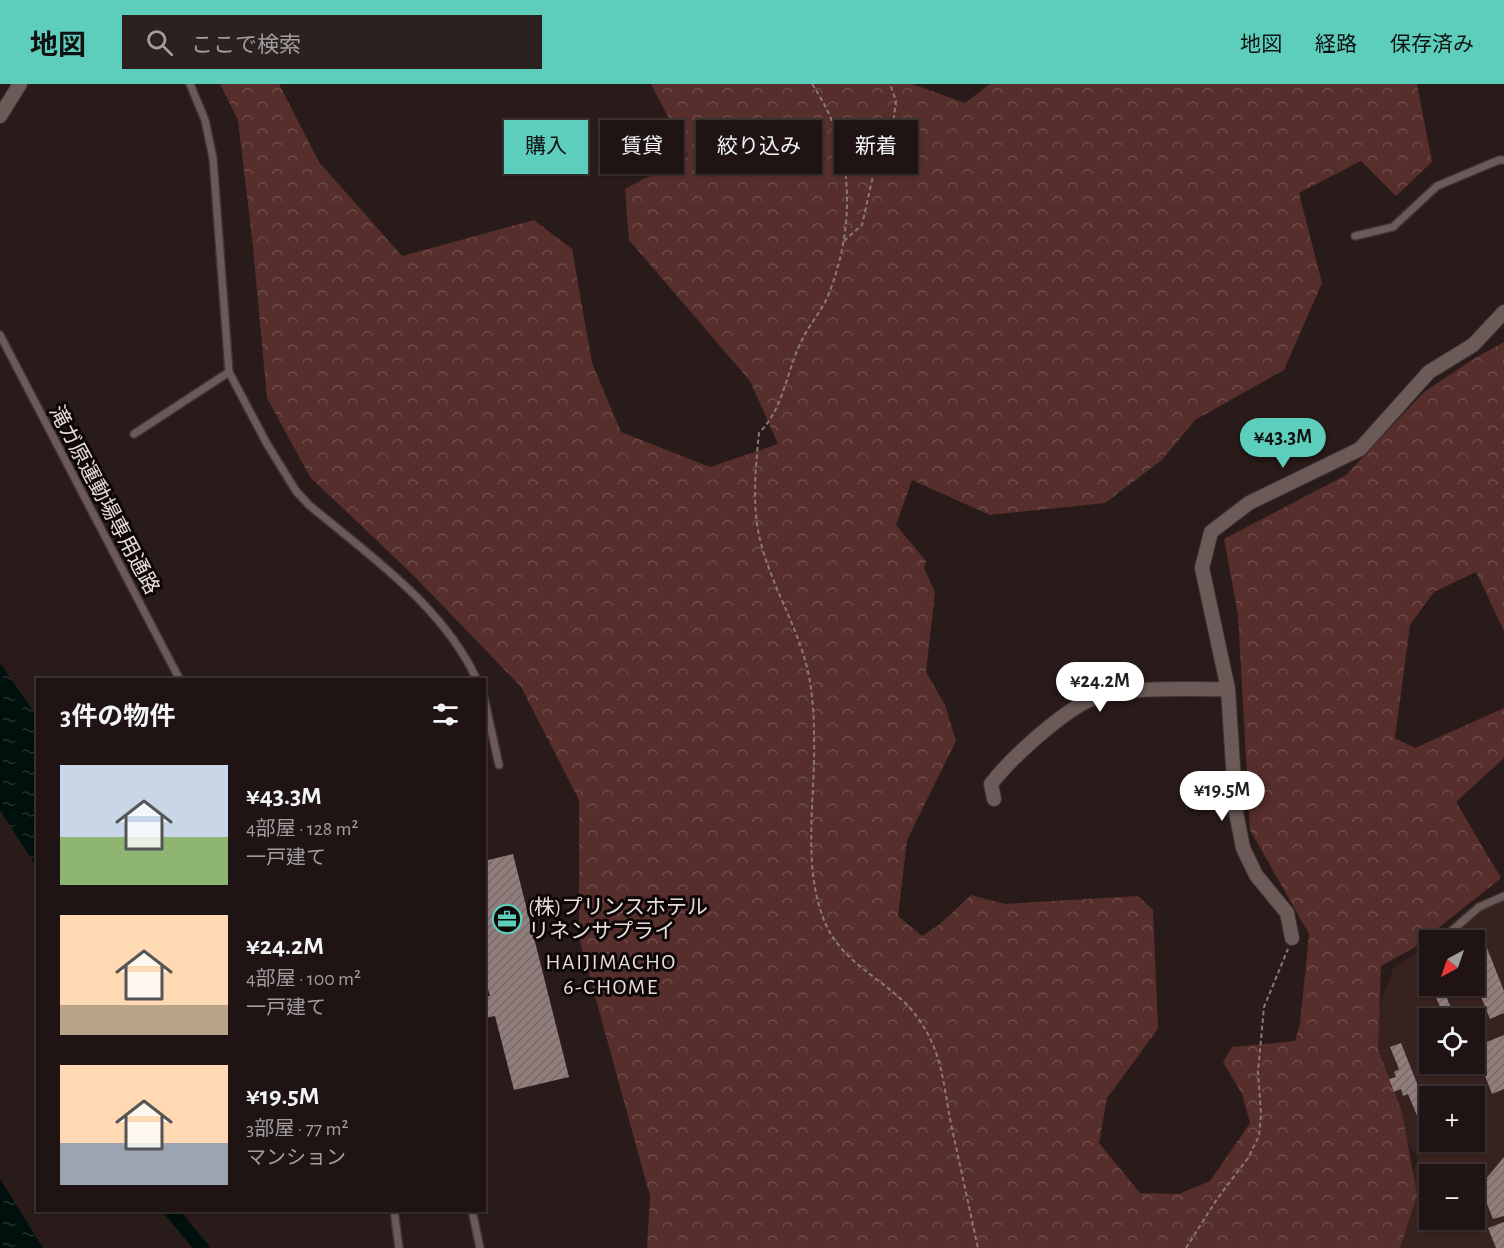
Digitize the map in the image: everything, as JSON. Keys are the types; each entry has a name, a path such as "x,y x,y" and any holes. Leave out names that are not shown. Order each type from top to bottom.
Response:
{"street":[{"path":"0,116 20,84"},
{"path":"1292,938 1287,913 1256,875 1243,848 1236,812 1228,688 1202,568 1211,532 1249,503 1360,449 1429,372 1473,345 1504,312"},
{"path":"994,799 991,784 1006,764 1051,727 1099,696 1228,688"}],"lane":[{"path":"190,84 205,120 213,158 229,372 246,406 296,490 309,505 403,584 441,624 461,650 476,678"},
{"path":"1355,236 1393,226 1437,186 1499,160 1504,160"},
{"name":"滝ガ原運動場専用通路","path":"0,335 179,678"},
{"path":"134,434 229,372"},
{"path":"486,707 499,765"},
{"path":"486,739 492,735"},
{"path":"1453,930 1479,907 1504,896"},
{"path":"394,1212 399,1248"},
{"path":"472,1212 480,1248"}],"path":[{"path":"812,84 833,123 844,158 847,203 844,240 830,293 802,339 770,422 759,433 755,484 757,524 770,572 806,661 814,735 813,855 818,901 829,931 873,979 906,1002 931,1039 941,1061 946,1098 978,1248"},
{"path":"844,240 862,225 877,158 892,132 896,101 891,84"},
{"path":"1186,1248 1217,1198 1248,1158 1259,1136 1261,1114 1258,1072 1264,1007 1292,938"}],"shaded area":[{"path":"1504,890 1504,1248 1383,1248 1418,1158 1369,1083 1362,1054 1393,969 1419,951 1419,996 1485,996 1485,930 1448,930"}],"green space":[{"path":"220,84 279,84 319,162 402,256 534,220 572,249 592,363 621,432 710,467 778,444 750,381 629,240 625,189 653,174 684,174 684,157 688,155 684,147 684,120 670,120 651,84 912,84 965,103 990,84 1417,84 1432,162 1396,196 1361,161 1299,193 1322,283 1284,370 1195,420 1162,460 1105,503 990,515 912,480 896,525 926,561 924,568 935,592 926,672 945,705 956,741 907,840 898,916 922,936 940,924 971,895 1005,904 1138,896 1153,910 1158,1029 1107,1098 1099,1143 1140,1193 1179,1194 1210,1181 1250,1123 1242,1094 1223,1062 1232,1047 1295,1041 1300,1024 1309,934 1250,830 1238,615 1224,539 1346,475 1424,392 1475,358 1504,342 1504,631 1476,572 1434,592 1410,625 1395,738 1415,748 1504,708 1504,758 1456,802 1501,878 1436,930 1419,930 1419,943 1381,966 1378,1049 1402,1112 1417,1195 1400,1248 647,1248 650,1196 579,938 579,800 521,687 414,576 310,477 267,398 238,120"}],"water":[{"path":"0,663 36,716 36,866 0,810"},
{"path":"0,1179 43,1248 0,1248"}],"building":[{"name":"(株)プリンスホテル リネンサプライ","path":"513,854 569,1077 514,1090 495,1016 486,1018 486,997 490,996 486,983 486,861"},
{"path":"1485,943 1504,991 1504,1013 1490,1019 1481,996 1485,996"},
{"path":"1435,996 1446,996 1451,1008 1441,1008"},
{"path":"1504,1035 1504,1089 1492,1094 1484,1074 1485,1043"},
{"path":"1401,1043 1419,1088 1419,1120 1408,1094 1403,1096 1401,1089 1394,1092 1389,1079 1396,1077 1394,1072 1399,1069 1390,1047"},
{"path":"1504,1157 1504,1216 1493,1219 1485,1199 1485,1180"},
{"path":"1504,1222 1504,1248 1496,1248 1488,1228"}],"waterway":[{"path":"172,1212 202,1248"}],"place":[{"name":"(株)プリンスホテル リネンサプライ","path":"507,919"}],"district":[{"name":"HAIJIMACHO 6-CHOME","path":"611,974"}]}
